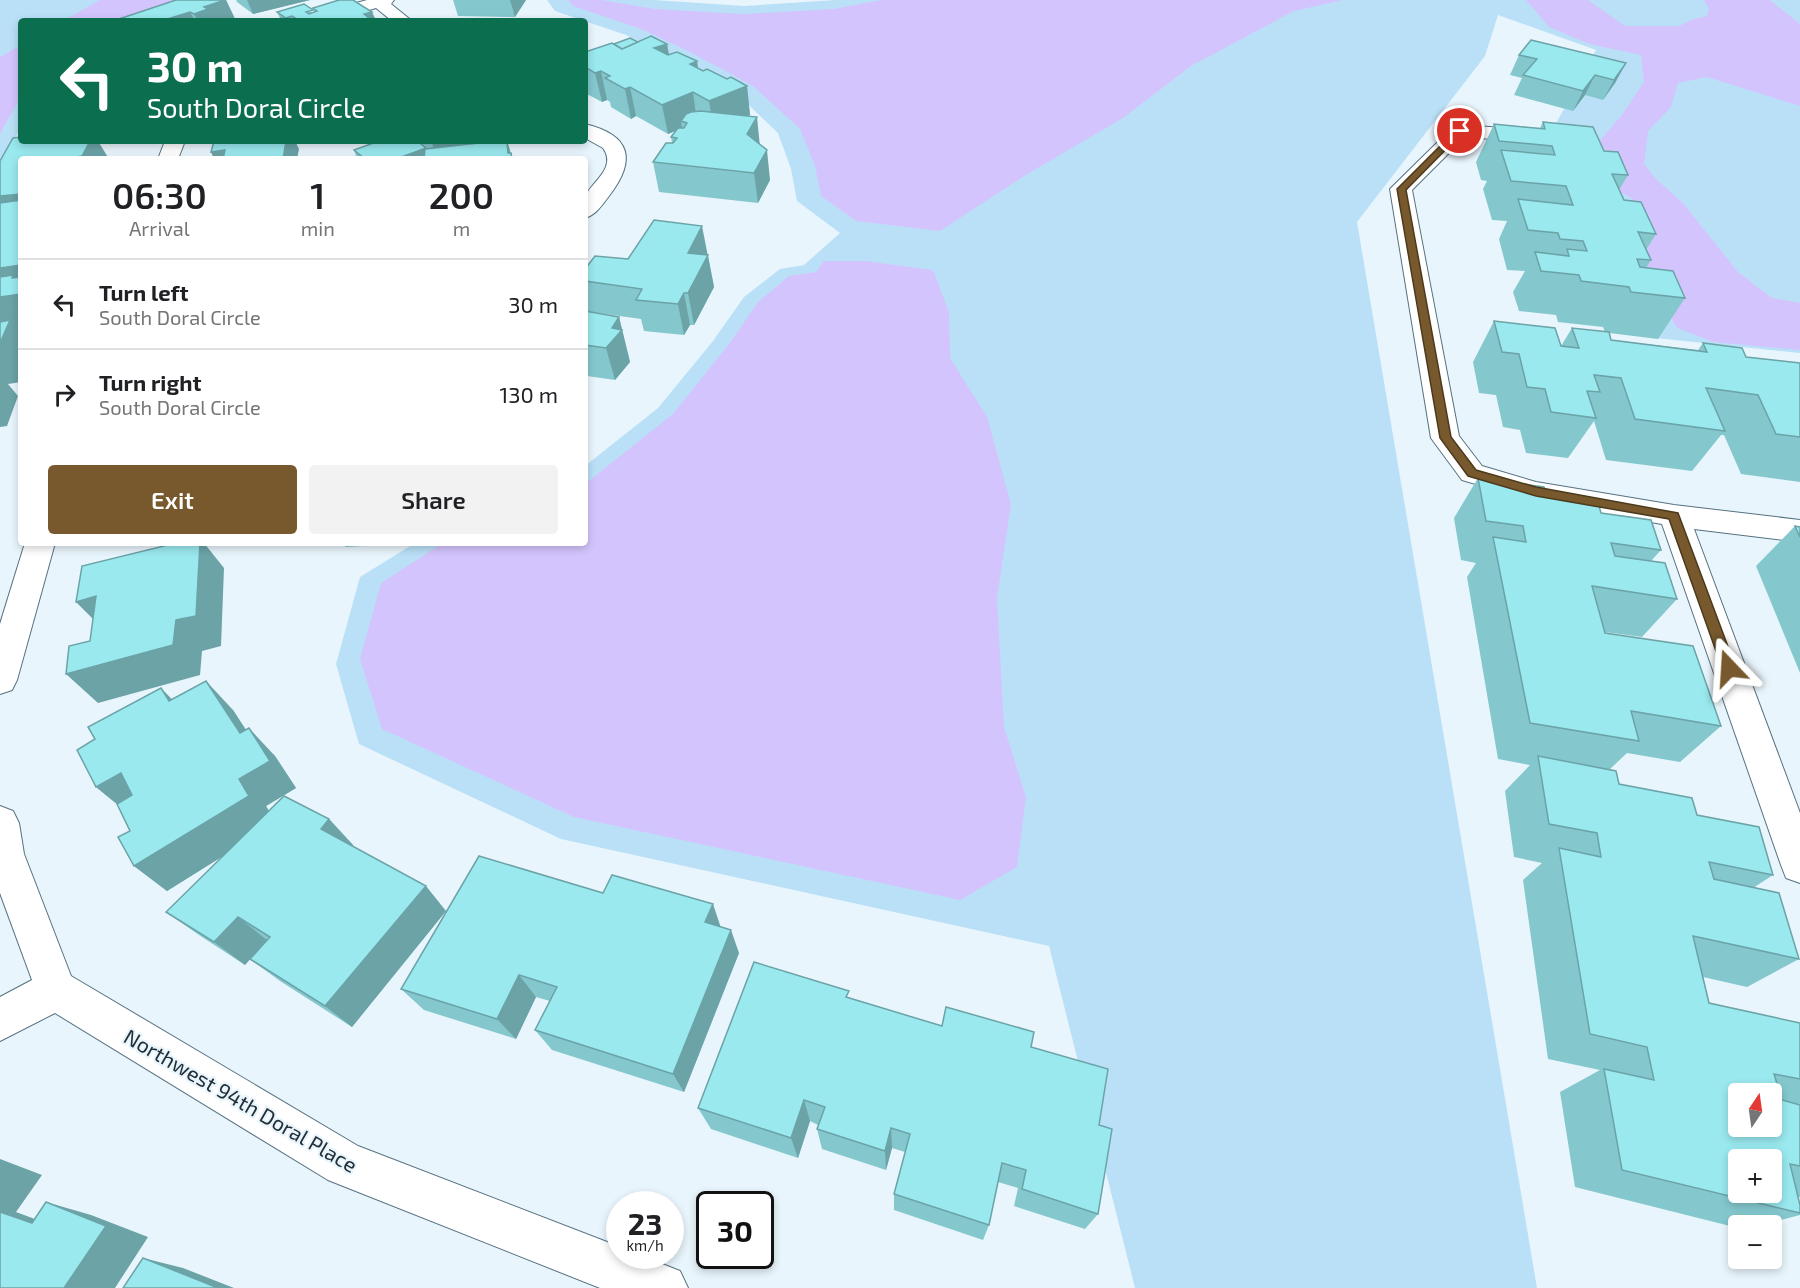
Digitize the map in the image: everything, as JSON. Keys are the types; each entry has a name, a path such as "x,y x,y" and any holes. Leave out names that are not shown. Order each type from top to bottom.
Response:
{"street":[{"path":"322,18 382,1 400,18"},
{"path":"1554,138 1460,131 1401,189 1445,438 1472,473 1536,492 1674,516 1800,531"},
{"path":"588,132 611,145 618,159 616,171 588,207"},
{"path":"1674,516 1800,865"},
{"path":"0,680 39,546"},
{"path":"0,824 5,854 56,990 0,1020"},
{"name":"Northwest 94th Doral Place","path":"56,990 344,1164 663,1288"}],"shaded area":[{"path":"0,0 210,0 154,18 18,18 18,133 0,167"},
{"path":"100,0 193,0 136,18 68,18"},
{"path":"547,0 654,0 744,6 836,0 1800,0 1800,353 1646,337 1547,140 1596,50 1498,15 1485,56 1357,222 1537,1288 1135,1288 1049,946 561,839 359,744 336,664 360,577 410,546 588,546 588,464 658,408 713,341 744,297 780,269 804,265 840,233 797,201 791,169 778,133 735,92 674,58 626,35 588,22 588,18 576,18 555,11"},
{"path":"568,0 602,0 655,9 742,14 834,9 881,0 1343,0 1294,11 1191,66 1123,118 1024,176 940,231 856,221 821,196 815,166 800,129 753,86 641,29 573,6"},
{"path":"1526,0 1588,0 1625,26 1679,26 1693,19 1707,16 1709,9 1704,0 1770,0 1800,24 1800,106 1707,77 1678,83 1671,107 1648,131 1644,164 1656,179 1682,202 1738,272 1772,298 1800,303 1800,350 1714,342 1677,328 1634,253 1644,220 1633,199 1609,186 1589,153 1621,116 1644,82 1641,55 1589,44 1549,27"},
{"path":"18,47 18,101 0,134 0,57"},
{"path":"824,261 865,261 933,270 949,312 950,358 987,417 1011,504 997,599 1004,727 1026,797 1017,867 960,900 574,817 382,729 360,659 381,583 438,546 588,546 588,482 673,414 729,344 758,302 789,276 816,272"}],"building":[{"path":"176,0 225,0 204,7 208,9 194,14 190,12 171,18 122,18"},
{"path":"339,0 353,0 372,12 364,14 369,18 295,18 292,16 286,18 277,12 304,4 313,10 306,12 309,14 317,11 313,8"},
{"path":"651,36 667,44 654,48 668,55 677,52 697,61 690,64 703,71 707,69 727,79 731,77 747,86 709,101 693,92 662,105 630,87 625,89 605,78 610,76 601,71 595,73 588,69 588,51 612,43 622,49"},
{"path":"630,38 638,42 622,49 614,44"},
{"path":"1531,40 1626,63 1614,80 1595,75 1583,91 1523,75 1537,59 1519,55"},
{"path":"701,111 757,117 747,134 767,150 754,173 653,162 666,143 673,143 677,138 671,137 678,128 684,128 687,123 681,121 686,114"},
{"path":"1543,122 1593,127 1604,151 1618,152 1628,175 1612,174 1624,200 1641,202 1656,234 1638,232 1651,260 1637,259 1640,267 1673,271 1685,298 1631,292 1629,287 1581,281 1579,275 1541,271 1535,252 1569,256 1567,249 1587,251 1583,241 1560,239 1558,233 1528,230 1518,199 1573,205 1566,186 1511,181 1501,150 1555,155 1552,146 1499,141 1494,124 1545,129"},
{"path":"18,137 18,144 88,144 82,156 18,156 18,194 0,196 0,161 13,138"},
{"path":"213,144 286,144 284,156 224,156 225,150 211,152"},
{"path":"371,144 421,144 426,148 404,156 361,156 354,150"},
{"path":"470,144 507,144 508,153 511,153 512,156 424,156 425,149"},
{"path":"18,200 18,265 0,268 0,203"},
{"path":"654,220 702,226 688,253 708,255 688,293 684,293 678,304 636,300 642,289 588,281 588,265 595,256 628,259"},
{"path":"13,275 12,278 18,277 18,294 0,297 0,277"},
{"path":"588,312 619,317 612,328 622,330 606,348 588,345"},
{"path":"10,320 0,343 0,322"},
{"path":"1494,321 1555,328 1561,346 1579,348 1572,328 1609,332 1611,340 1707,352 1703,343 1742,348 1746,357 1800,363 1800,437 1776,434 1758,395 1706,388 1725,431 1635,419 1621,378 1594,375 1600,392 1587,391 1596,418 1551,412 1545,389 1527,387 1519,354 1502,352"},
{"path":"1478,478 1544,487 1547,495 1598,502 1601,513 1651,520 1661,550 1611,543 1615,556 1665,563 1677,599 1592,586 1605,633 1693,646 1721,726 1631,711 1639,741 1530,723 1493,537 1526,542 1523,526 1486,521"},
{"path":"1795,526 1800,527 1800,537"},
{"path":"164,546 200,546 196,616 176,620 173,645 66,674 69,646 90,641 96,596 76,602 82,566"},
{"path":"206,681 240,733 249,728 270,761 239,779 249,796 134,866 118,837 130,831 117,804 132,795 121,773 96,787 77,750 95,739 88,727 161,688 169,701"},
{"path":"1538,756 1616,771 1619,784 1692,798 1697,815 1759,827 1773,875 1709,862 1714,879 1779,893 1799,959 1693,936 1709,1003 1800,1023 1800,1079 1774,1074 1777,1083 1728,1083 1728,1137 1782,1137 1782,1100 1800,1105 1800,1166 1790,1164 1800,1213 1759,1203 1782,1203 1782,1149 1728,1149 1728,1196 1622,1170 1604,1069 1654,1080 1647,1047 1590,1034 1559,848 1601,857 1597,833 1549,824"},
{"path":"284,796 329,819 321,829 426,886 325,1006 250,959 270,937 238,917 214,942 166,912"},
{"path":"479,856 603,893 612,875 713,904 705,922 731,930 673,1074 535,1030 557,987 519,975 497,1019 401,989"},
{"path":"754,962 849,991 846,997 942,1026 946,1007 1034,1032 1031,1047 1108,1069 1099,1125 1112,1129 1098,1214 1022,1189 1026,1170 1002,1163 989,1225 894,1194 910,1134 891,1128 885,1151 817,1129 825,1107 804,1100 791,1138 698,1108"},
{"path":"46,1202 106,1226 64,1288 0,1288 0,1212 32,1223"},
{"path":"143,1258 218,1288 123,1288"}],"route":[{"path":"1460,131 1401,189 1445,438 1472,473 1536,492 1674,516 1729,668"}]}
